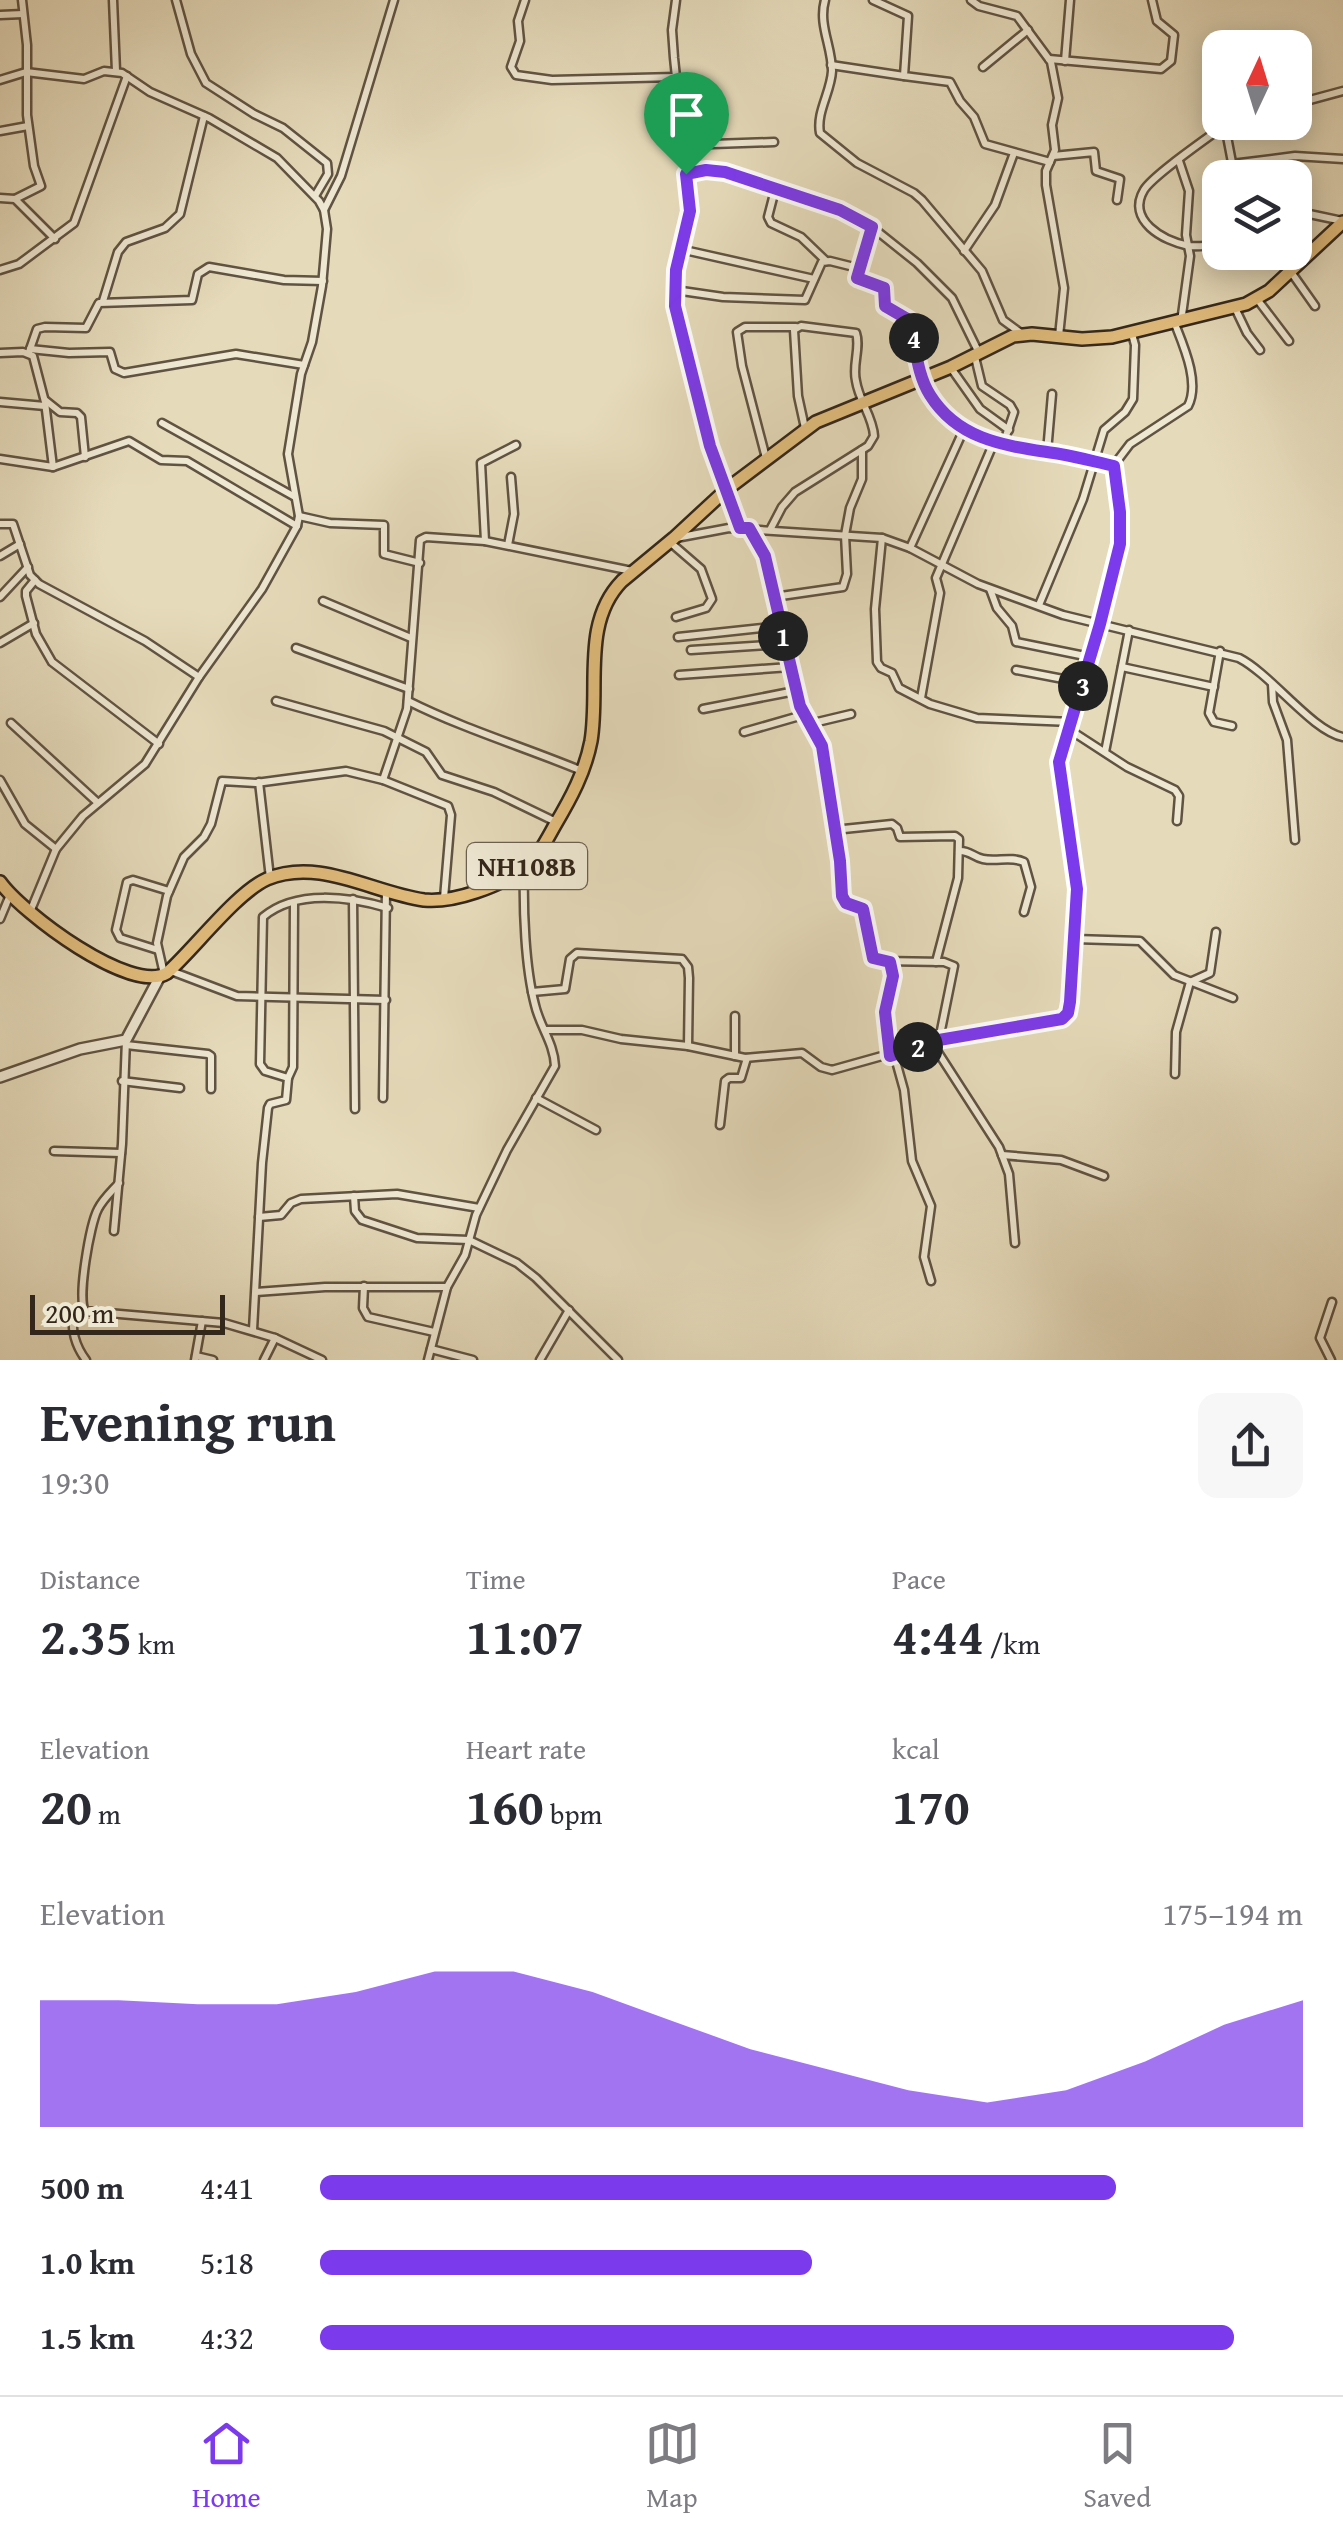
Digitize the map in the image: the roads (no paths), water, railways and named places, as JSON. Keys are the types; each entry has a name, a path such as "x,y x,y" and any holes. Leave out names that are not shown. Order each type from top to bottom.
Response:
{"highway":[{"name":"NH108B","path":"270,878 321,874 424,900 444,899 485,886 524,868 557,822 582,771 595,710 598,618 614,589 766,458 805,428 1022,334 1082,339 1132,334 1235,308 1257,299 1343,222"},
{"path":"0,882 30,913 84,950 129,974 164,975 251,890 270,878"}],"street":[{"path":"0,198 15,199 41,186 29,126 22,0"},
{"path":"112,0 116,71"},
{"path":"176,0 191,54 206,83 283,128 327,163 328,174 316,196"},
{"path":"324,210 341,176 394,0"},
{"path":"525,0 518,21 520,41 511,67 516,75 552,80 676,76"},
{"path":"676,0 672,30 690,211 675,290 688,368 727,489 744,528 765,556 803,715 824,754 844,900 863,909 873,958 950,963 956,970 936,1042 1002,1154 1009,1174 1014,1243"},
{"path":"825,0 822,19 832,66 820,133 857,163 914,193 986,276 1003,320 1022,334"},
{"path":"874,0 908,16 904,76"},
{"path":"971,0 1013,14 1049,59 1058,94 1046,184 1065,300 1059,336"},
{"path":"1065,61 1070,0"},
{"path":"1049,59 1152,70 1167,65 1174,54 1174,35 1157,21 1152,0"},
{"path":"0,15 23,14"},
{"path":"984,67 1028,30"},
{"path":"832,66 950,82 974,117 985,144 1052,159 1094,152 1096,171 1120,179 1117,200"},
{"path":"0,80 26,72 84,78 116,71 127,76 276,158 316,196 324,210 327,243 288,454 299,516 297,526 262,589 199,677 159,744 139,770 98,802 56,849 30,913"},
{"path":"0,270 19,264 74,223 127,76"},
{"path":"1312,99 1343,91"},
{"path":"103,302 118,252 126,242 164,228 180,214 204,116"},
{"path":"0,131 29,126"},
{"path":"1202,245 1188,246 1147,226 1140,213 1144,191 1206,140"},
{"path":"684,145 774,142"},
{"path":"964,251 995,205 1014,153"},
{"path":"1264,160 1295,156 1343,159"},
{"path":"546,1030 582,1030 747,1058 802,1053 820,1067 832,1070 936,1042 1066,1017 1076,939 1077,889 1059,762 1100,624 1121,527 1114,466 1130,444 1191,402 1190,369 1178,323 1190,264 1186,234 1189,190 1179,161"},
{"path":"686,174 715,170 840,210 872,227 917,263 952,298 977,354 985,390 1013,408 1003,445"},
{"path":"775,190 768,218 771,223 801,237 826,260 858,268"},
{"path":"15,199 55,239"},
{"path":"1312,214 1343,222"},
{"path":"872,227 858,268 858,280 884,288 885,306 909,320 922,378 936,403 964,429 994,442 1114,466"},
{"path":"680,249 814,279"},
{"path":"675,290 801,301 808,298 818,266 826,260"},
{"path":"53,466 45,403 30,350 41,327 86,328 94,308 103,302 192,300 198,274 209,268 222,267 284,280 323,281"},
{"path":"1292,271 1316,306"},
{"path":"1257,299 1288,342"},
{"path":"1235,308 1260,350"},
{"path":"796,326 793,336 797,383 805,428"},
{"path":"766,458 737,332 745,327 796,326 850,330 858,335 854,370 860,404 874,430 871,442 795,492 782,506 770,530"},
{"path":"1039,606 1064,549 1104,430 1126,412 1133,399 1136,345 1132,334"},
{"path":"0,354 30,350 110,352 115,369 124,373 236,354 304,364"},
{"path":"950,367 980,409 1009,430"},
{"path":"1047,452 1052,394"},
{"path":"0,402 45,403 60,412 77,413 81,417 85,458"},
{"path":"162,424 295,497"},
{"path":"910,548 964,429"},
{"path":"0,459 53,466 129,441 161,460 186,461 297,526"},
{"path":"920,698 940,593 936,578 994,442"},
{"path":"484,542 481,464 516,446"},
{"path":"774,598 843,587 847,574 844,535 862,479 862,450"},
{"path":"508,545 514,514 511,476"},
{"path":"299,516 330,523 384,525 384,554 420,563"},
{"path":"0,524 13,524 28,568 48,591 145,642 199,677"},
{"path":"672,540 744,528 882,538 1039,606 1220,651 1250,664 1327,731 1343,738"},
{"path":"384,780 400,738 408,701 422,538 508,545 633,571"},
{"path":"882,538 875,609 877,662 892,673 899,688 936,707 995,721 1035,718 1071,726 1104,752 1178,792 1177,821"},
{"path":"672,540 701,570 712,599 706,608 676,617"},
{"path":"0,556 20,544"},
{"path":"0,596 28,568"},
{"path":"35,580 26,594 39,642 52,662 159,744"},
{"path":"990,588 997,608 1012,626 1016,642 1090,657"},
{"path":"323,602 411,638"},
{"path":"0,643 34,623"},
{"path":"678,637 780,626"},
{"path":"1104,752 1129,630"},
{"path":"691,650 784,644"},
{"path":"296,648 408,689"},
{"path":"1220,651 1210,718 1232,726"},
{"path":"679,674 790,667"},
{"path":"1122,667 1214,687"},
{"path":"1016,670 1084,683"},
{"path":"1272,682 1273,702 1287,740 1295,840"},
{"path":"703,709 796,690"},
{"path":"276,700 400,738 431,756 442,775 494,792 557,822"},
{"path":"408,701 464,728 501,738 582,771"},
{"path":"808,724 852,714"},
{"path":"744,732 803,715"},
{"path":"11,723 98,802"},
{"path":"114,1231 126,1043 164,975 158,932 169,891 184,857 211,824 222,782 259,782 337,771 384,780 451,809 444,899"},
{"path":"0,780 25,824 56,849"},
{"path":"259,782 270,878"},
{"path":"834,830 892,824 902,838 956,836 960,841 956,888 936,962"},
{"path":"960,851 984,859 1014,858 1024,862 1031,887 1024,912"},
{"path":"428,1360 447,1287 465,1255 479,1208 554,1066 532,992 524,868"},
{"path":"158,950 120,938 116,932 127,882 133,880 169,891"},
{"path":"384,1098 386,890"},
{"path":"0,919 10,895"},
{"path":"288,1078 265,1072 260,1064 263,917 294,904 332,897 388,908"},
{"path":"353,899 355,1110"},
{"path":"253,1330 268,1108 286,1100 293,1067 294,904"},
{"path":"1190,982 1210,974 1216,932"},
{"path":"1076,939 1140,941 1164,966 1190,982 1234,998"},
{"path":"532,992 565,989 570,960 577,953 682,960 688,967 688,1046"},
{"path":"890,962 893,976 885,1012 892,1055 904,1090 912,1161 931,1206 924,1257 931,1281"},
{"path":"164,975 224,994 386,1000"},
{"path":"1174,1074 1176,1032 1190,982"},
{"path":"735,1016 735,1056"},
{"path":"0,1078 80,1050 126,1043 208,1054 210,1089"},
{"path":"720,1126 725,1081 741,1078 747,1058"},
{"path":"122,1080 180,1088"},
{"path":"536,1098 596,1130"},
{"path":"54,1151 121,1152"},
{"path":"1002,1154 1061,1160 1104,1176"},
{"path":"85,1311 81,1298 94,1218 119,1183"},
{"path":"259,1217 281,1215 301,1199 354,1196 414,1196 479,1208"},
{"path":"354,1196 362,1220 432,1241 469,1240 527,1270 618,1360"},
{"path":"256,1292 364,1286 447,1287"},
{"path":"364,1286 363,1308 368,1316 434,1332"},
{"path":"1330,1360 1320,1338 1332,1302"},
{"path":"540,1360 569,1310"},
{"path":"86,1360 78,1349 72,1321 74,1313 85,1311 202,1321 253,1330 322,1360"},
{"path":"202,1321 196,1358 213,1360"},
{"path":"264,1360 275,1338"},
{"path":"431,1349 473,1360"}]}
